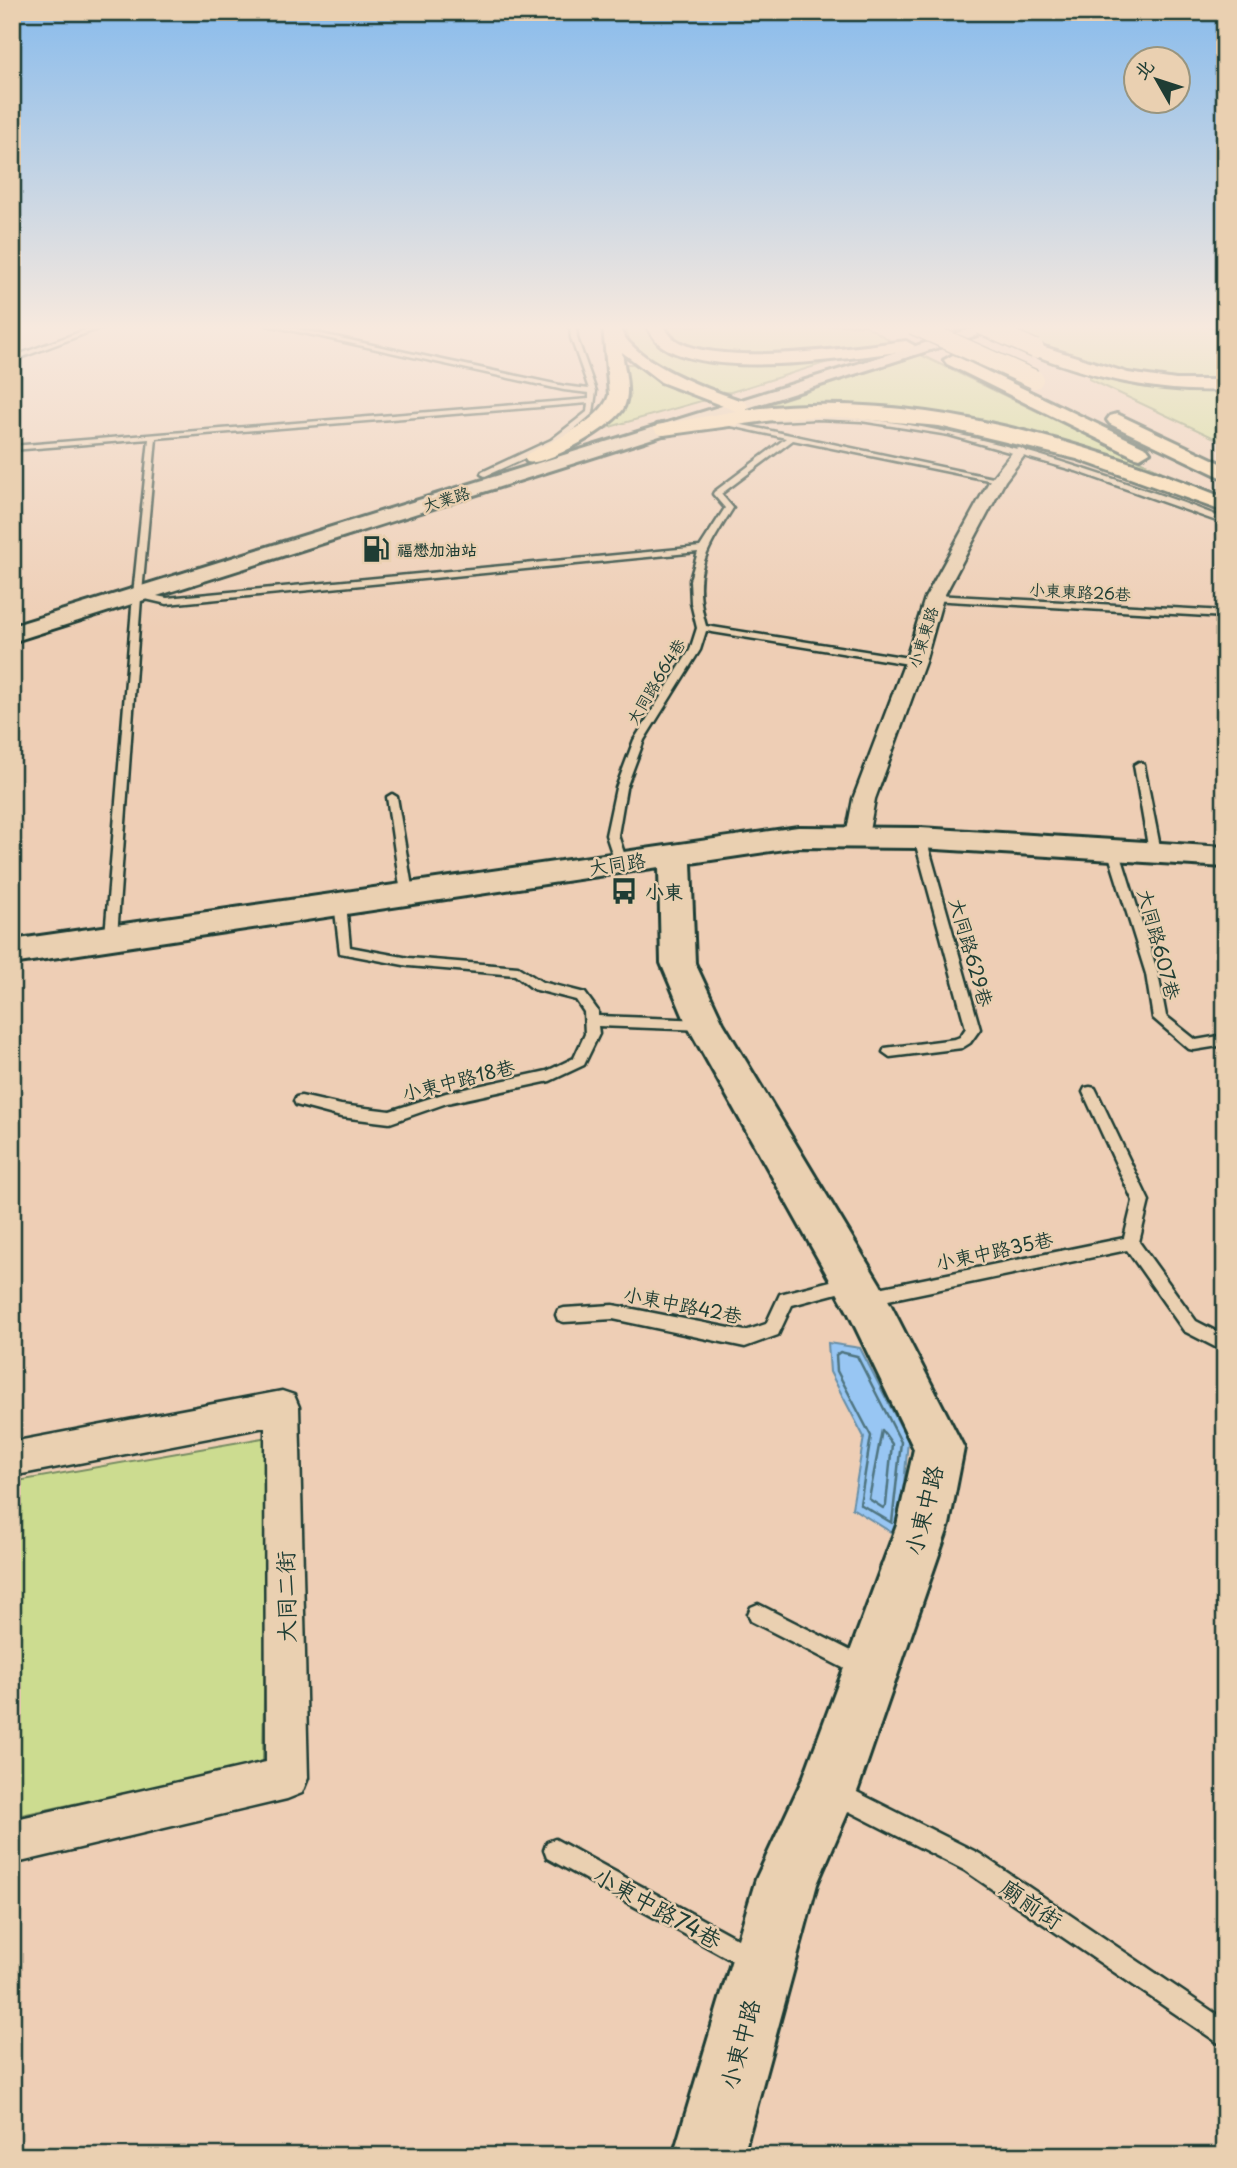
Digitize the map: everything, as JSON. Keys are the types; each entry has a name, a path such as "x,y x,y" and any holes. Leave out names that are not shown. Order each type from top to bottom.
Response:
{"highway":[{"path":"534,458 591,426"},
{"path":"664,429 680,426"},
{"path":"972,426 1097,457 1225,506"},
{"path":"1088,426 1225,493"},
{"path":"1131,426 1225,472"},
{"path":"1170,426 1225,453"}],"main road":[{"name":"大業路","path":"12,634 138,588 485,474 648,426"},
{"name":"大業路","path":"12,620 138,588 671,426"},
{"name":"大同路","path":"12,952 798,837 920,838 1225,858"},
{"name":"小東中路","path":"676,853 678,963 705,1025 860,1290 939,1448 923,1525 872,1671 830,1789 787,1879 708,2156"}],"street":[{"name":"小東東路","path":"857,836 864,800 915,662 934,598 998,480 1020,453"},
{"name":"大同二街","path":"12,1459 282,1407 287,1778 12,1842"}],"lane":[{"path":"12,448 276,426"},
{"path":"485,474 554,442 574,426"},
{"path":"614,445 708,426"},
{"path":"739,426 998,480"},
{"path":"907,426 923,428 1090,473 1225,522"},
{"path":"111,936 138,588 153,436"},
{"name":"大同路664巷","path":"621,862 612,835 621,788 639,740 695,650 702,628 695,603 694,580 703,549 729,508 717,494 792,437"},
{"path":"138,588 167,601 703,549"},
{"name":"小東東路26巷","path":"934,598 1225,614"},
{"path":"702,628 915,662"},
{"path":"1139,765 1155,852"},
{"path":"392,797 407,893"},
{"name":"大同路629巷","path":"890,1052 957,1044 965,1040 973,1029 920,838"},
{"name":"大同路607巷","path":"1113,849 1152,974 1160,1018 1194,1045 1225,1040"},
{"path":"340,903 344,950 409,962 518,971 538,986 580,996 592,1011 592,1021 705,1025"},
{"name":"小東中路18巷","path":"302,1101 341,1111 390,1117 446,1098 550,1076 579,1061 592,1034 592,1021"},
{"path":"1090,1092 1141,1202 1131,1243 1190,1326 1225,1345"},
{"name":"小東中路35巷","path":"860,1290 1131,1243"},
{"name":"小東中路42巷","path":"564,1315 613,1312 744,1339 772,1330 786,1299 860,1290"},
{"path":"758,1615 872,1671"},
{"name":"廟前街","path":"830,1789 972,1861 1225,2034"},
{"name":"小東中路74巷","path":"555,1850 761,1964"}],"green space":[{"path":"976,426 1068,426 1187,484 1017,431"},
{"path":"1189,426 1225,426 1225,443"},
{"path":"268,1437 263,1764 12,1817 12,1482"}],"water":[{"path":"828,1343 860,1348 908,1441 899,1537 852,1508 864,1437 830,1372"}],"place":[{"name":"福懋加油站","path":"376,549"},
{"name":"小東","path":"624,891"}]}
